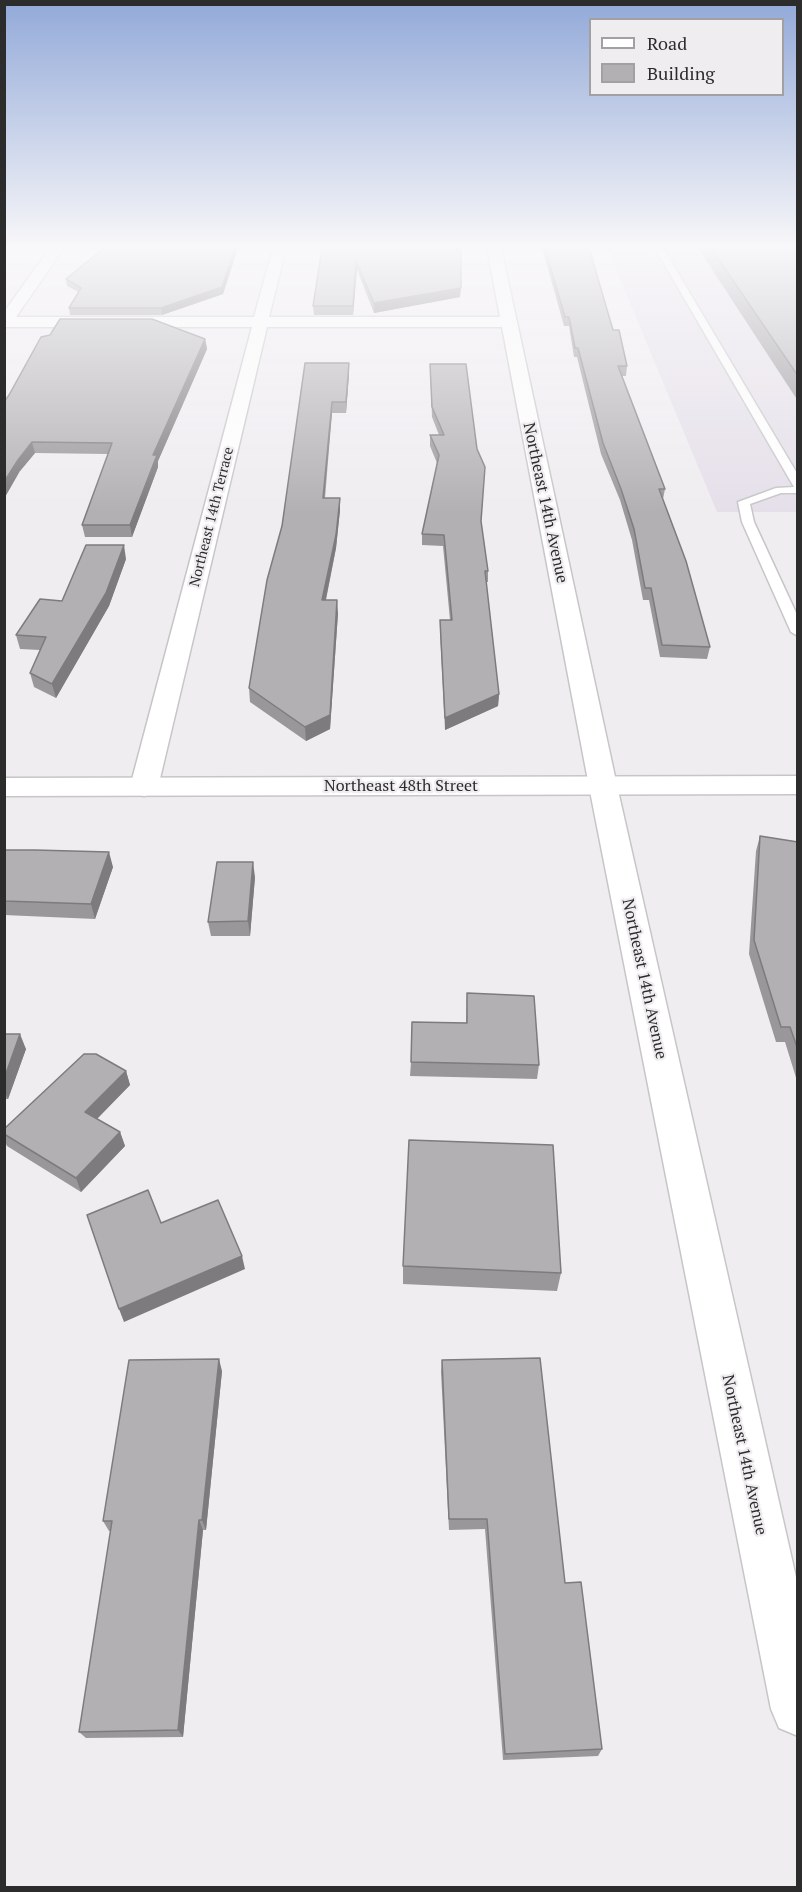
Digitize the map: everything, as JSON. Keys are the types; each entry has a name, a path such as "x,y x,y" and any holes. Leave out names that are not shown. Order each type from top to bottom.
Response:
{"street":[{"name":"Northeast 14th Terrace","path":"144,787 257,336"},
{"name":"Northeast 14th Avenue","path":"511,336 603,786 798,1709"},
{"name":"Northeast 48th Street","path":"4,787 798,785"}],"lane":[{"path":"711,336 798,485"},
{"path":"798,490 780,490 744,502 748,522 798,632"}],"shaded area":[{"path":"644,336 797,336 797,512 717,512"}],"building":[{"path":"198,336 205,339 153,455 157,455 130,525 82,525 112,443 32,442 4,482 4,402 41,337"},
{"path":"573,336 620,336 627,366 618,366 665,489 659,489 686,561 710,647 662,645 651,588 645,588 634,529 603,443 578,348 575,348"},
{"path":"771,336 798,336 798,376"},
{"path":"305,363 349,363 346,402 332,402 323,498 340,498 336,535 322,600 337,600 330,715 305,727 249,688 267,580 282,526"},
{"path":"430,364 466,364 477,449 485,467 481,521 499,694 445,718 440,620 452,620 444,535 422,534 439,455 430,435 444,435 432,407"},
{"path":"86,545 124,545 106,593 52,684 30,673 46,637 16,635 40,599 62,601"},
{"path":"760,836 798,842 798,1050 790,1027 781,1027 754,940"},
{"path":"4,850 109,852 91,904 4,901"},
{"path":"217,862 253,862 248,921 208,922"},
{"path":"467,993 534,996 539,1065 411,1062 412,1022 467,1023"},
{"path":"4,1034 20,1034 4,1079"},
{"path":"84,1054 96,1054 126,1071 85,1112 120,1132 76,1178 4,1134 4,1129"},
{"path":"409,1140 553,1145 561,1273 403,1266"},
{"path":"148,1190 161,1223 218,1200 242,1256 119,1309 87,1215"},
{"path":"540,1358 565,1583 581,1582 602,1749 505,1754 487,1519 449,1519 442,1360"},
{"path":"219,1359 202,1520 199,1520 178,1730 79,1732 112,1521 103,1521 129,1360"}]}
